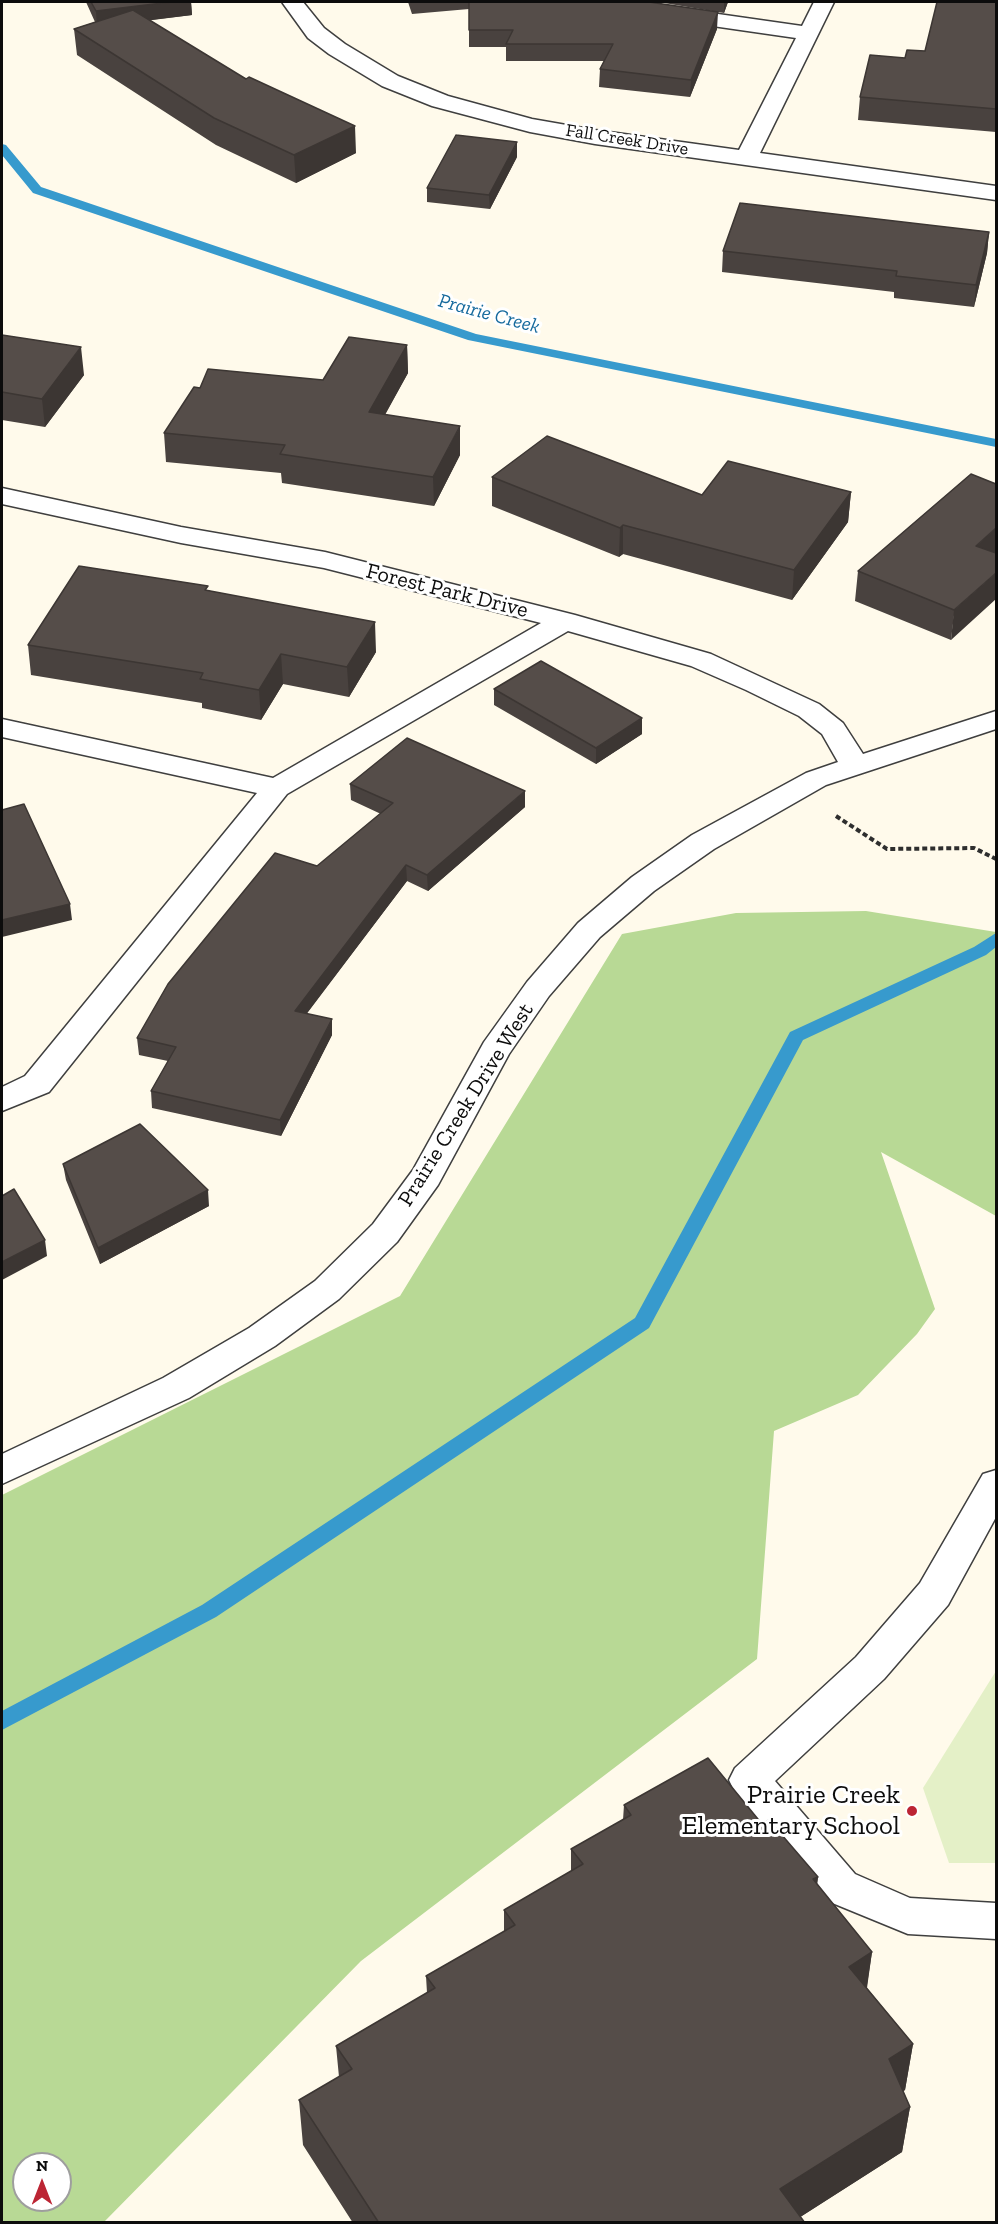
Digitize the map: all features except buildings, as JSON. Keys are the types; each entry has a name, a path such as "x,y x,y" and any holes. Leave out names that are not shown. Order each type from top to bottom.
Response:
{"street":[{"name":"Fall Creek Drive","path":"292,2 316,33 338,49 390,81 440,101 530,125 595,137 996,193"},
{"path":"631,2 650,11 809,33"},
{"path":"747,157 824,2"},
{"name":"Forest Park Drive","path":"2,496 181,535 325,560 565,621 701,660 809,710 833,729 855,765"},
{"path":"2,1100 37,1084 277,788 565,621"},
{"name":"Prairie Creek Drive West","path":"2,1470 176,1388 262,1337 327,1290 385,1233 426,1177 495,1050 538,989 589,930 643,884 704,842 816,779 996,720"},
{"path":"2,728 277,788"},
{"path":"996,1484 934,1594 870,1668 749,1780 840,1887 908,1916 996,1921"}],"path":[{"path":"832,814 887,849 974,848 996,859"}],"green space":[{"path":"866,911 996,932 996,1216 881,1152 935,1309 917,1334 858,1395 774,1431 757,1659 361,1961 104,2222 2,2222 2,1495 400,1296 622,934 736,913"},
{"path":"996,1671 996,1863 949,1863 923,1788"}],"waterway":[{"name":"Prairie Creek","path":"2,148 37,190 473,337 996,443"},
{"path":"2,1721 209,1611 642,1323 796,1036 980,951 996,939"}],"place":[{"name":"Prairie Creek Elementary School","path":"912,1811"}]}
